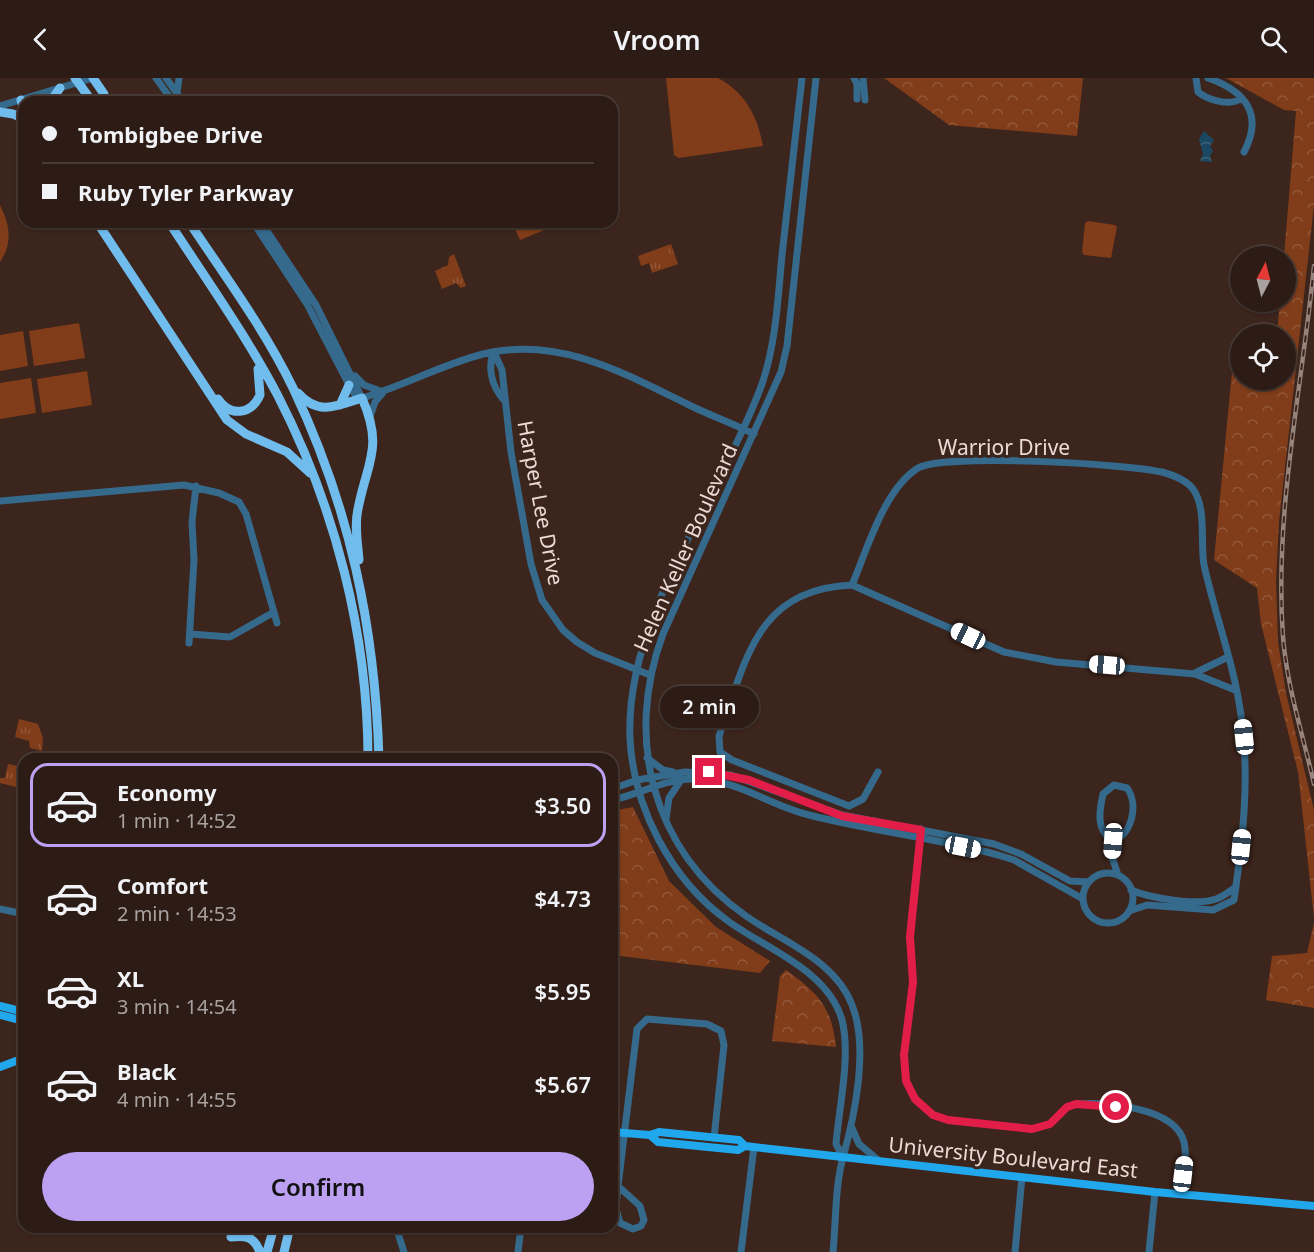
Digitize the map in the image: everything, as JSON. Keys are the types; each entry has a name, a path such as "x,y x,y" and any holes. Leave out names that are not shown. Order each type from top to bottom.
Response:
{"highway":[{"path":"75,78 88,96"},
{"path":"93,78 105,96"},
{"path":"54,96 60,88"},
{"path":"0,112 18,117"},
{"path":"101,228 227,420 246,434 287,452 315,477"},
{"path":"108,228 221,404 228,410 246,411 257,402 262,387 256,358"},
{"path":"173,228 277,394 315,477 339,554 358,640 366,707 368,753"},
{"path":"193,228 263,334 292,388 329,475 360,578"},
{"path":"340,405 349,385"},
{"path":"292,388 314,407 330,409 362,398 370,417 374,446 357,512 360,578 374,677 379,753"},
{"path":"267,1252 272,1233"},
{"path":"284,1252 289,1233"},
{"path":"231,1237 248,1236 254,1239 261,1252"}],"main road":[{"path":"0,1006 18,1010"},
{"path":"0,1015 18,1020"},
{"path":"0,1067 18,1060"},
{"name":"University Boulevard East","path":"618,1132 650,1135 658,1132 740,1140 749,1146"},
{"name":"University Boulevard East","path":"650,1135 658,1142 738,1150 749,1146 1155,1192 1314,1206"}],"street":[{"path":"42,96 93,78"},
{"path":"156,78 169,96"},
{"path":"166,78 179,96"},
{"path":"177,93 179,78"},
{"name":"Helen Keller Boulevard","path":"802,78 772,344 761,385 650,625 636,670 631,700 630,738 640,792 654,829 673,864 698,894 725,920 813,977 831,995 842,1019 844,1032 836,1144 843,1157"},
{"name":"Helen Keller Boulevard","path":"816,78 787,346 778,382 663,633 650,675 645,718 647,758 652,787 666,820 691,863 716,892 745,915 822,965 844,988 855,1015 860,1039 852,1128 843,1157"},
{"path":"854,78 861,100 863,78"},
{"path":"1196,78 1198,92 1204,97 1230,103 1241,98"},
{"path":"1208,78 1235,89 1251,115 1254,127 1244,152"},
{"path":"0,106 18,104"},
{"path":"257,228 307,304 356,396 362,398 383,392 460,362 494,352 538,349 586,358 754,434"},
{"path":"265,228 316,305 351,371 362,398"},
{"name":"Harper Lee Drive","path":"494,352 502,370 503,399 531,564 542,600 563,630 577,642 650,675"},
{"path":"351,371 364,385 383,392"},
{"path":"370,417 375,402 383,392"},
{"name":"Warrior Drive","path":"852,585 866,549 897,489 907,477 925,465 961,461 1054,463 1160,471 1187,484 1199,503 1204,563 1241,712 1246,766 1245,813 1236,886 1234,900 1213,910 1147,905 1129,911"},
{"path":"0,501 172,485 196,486 219,493 243,507 262,563 277,623"},
{"path":"189,644 194,560 192,522 196,486"},
{"path":"878,772 863,799 849,806 732,760 720,752 717,744 753,645 774,614 799,596 813,591 852,585 988,647 1019,656 1056,662 1195,674 1235,690"},
{"path":"190,634 230,637 274,612"},
{"path":"1195,674 1228,657"},
{"path":"647,758 663,770 679,777"},
{"path":"618,798 695,772 731,775 842,816 994,844 1021,854 1070,881 1088,882 1103,873 1112,857"},
{"path":"618,787 650,778 679,777 726,783 807,815 984,851 1014,860 1083,899"},
{"path":"666,820 669,798 679,777"},
{"path":"1118,785 1130,792 1132,808 1129,830 1120,839 1113,841 1102,831 1100,820 1103,794 1110,787 1118,785"},
{"path":"921,830 910,937 913,982 904,1055 906,1081 915,1099 933,1115 948,1120 1032,1129 1050,1124 1067,1107 1076,1104 1158,1114 1174,1125 1184,1141 1180,1194"},
{"path":"1113,841 1112,857 1118,875 1131,890 1152,896 1202,901 1218,898 1236,886"},
{"path":"1103,873 1118,875"},
{"path":"1088,882 1083,899 1088,912 1098,921 1114,922 1129,911 1132,904 1131,890"},
{"path":"0,909 18,913"},
{"path":"618,1216 620,1222 633,1228 640,1226 644,1220 640,1206 618,1186 633,1051 639,1025 647,1019 707,1024 723,1034 724,1045 714,1138"},
{"path":"852,1128 859,1144 880,1161"},
{"path":"741,1252 749,1146"},
{"path":"833,1252 843,1157"},
{"path":"1016,1252 1022,1177"},
{"path":"1149,1252 1155,1192"},
{"path":"398,1233 404,1252"},
{"path":"518,1252 520,1233"}],"green space":[{"path":"666,78 718,78 736,90 754,115 763,146 679,158 674,155"},
{"path":"884,78 1083,78 1077,136 949,125"},
{"path":"1226,78 1314,78 1314,205 1296,368 1296,324 1278,324 1279,312 1296,312 1296,246 1285,246 1296,111 1284,110"},
{"path":"0,205 9,234 7,248 0,262"},
{"path":"1088,221 1117,227 1111,258 1084,255 1082,252 1085,223"},
{"path":"515,228 549,228 520,240"},
{"path":"671,244 678,264 652,273 649,263 641,266 638,256"},
{"path":"454,254 466,286 461,288 456,283 442,289 435,271 448,265 449,257"},
{"path":"79,323 85,358 34,366 29,331"},
{"path":"23,331 28,366 0,371 0,335"},
{"path":"87,371 92,405 42,413 37,379"},
{"path":"31,378 36,413 0,419 0,383"},
{"path":"1230,390 1294,390 1279,522 1276,581 1278,642 1286,693 1314,810 1314,918 1298,772 1261,624 1257,588 1214,560"},
{"path":"19,719 38,724 43,738 42,751 30,748 29,741 15,737"},
{"path":"8,764 18,766 18,788 0,783 0,778 5,778"},
{"path":"633,807 669,881 716,927 770,961 760,973 618,956 618,810"},
{"path":"1314,923 1314,1008 1266,1000 1272,956 1307,953"},
{"path":"786,970 807,986 822,1002 831,1021 836,1047 772,1041 780,976"}],"water":[{"path":"1204,131 1214,140 1210,146 1213,151 1210,156 1212,162 1200,161 1203,154 1199,139"}],"railway":[{"path":"1314,266 1286,497 1281,590 1283,637 1288,674 1314,784"}],"route":[{"path":"709,772 749,780 842,816 921,830 910,937 913,982 905,1036 904,1070 910,1090 922,1107 933,1115 948,1120 1032,1129 1043,1128 1057,1119 1067,1107 1076,1104 1116,1107"}]}
